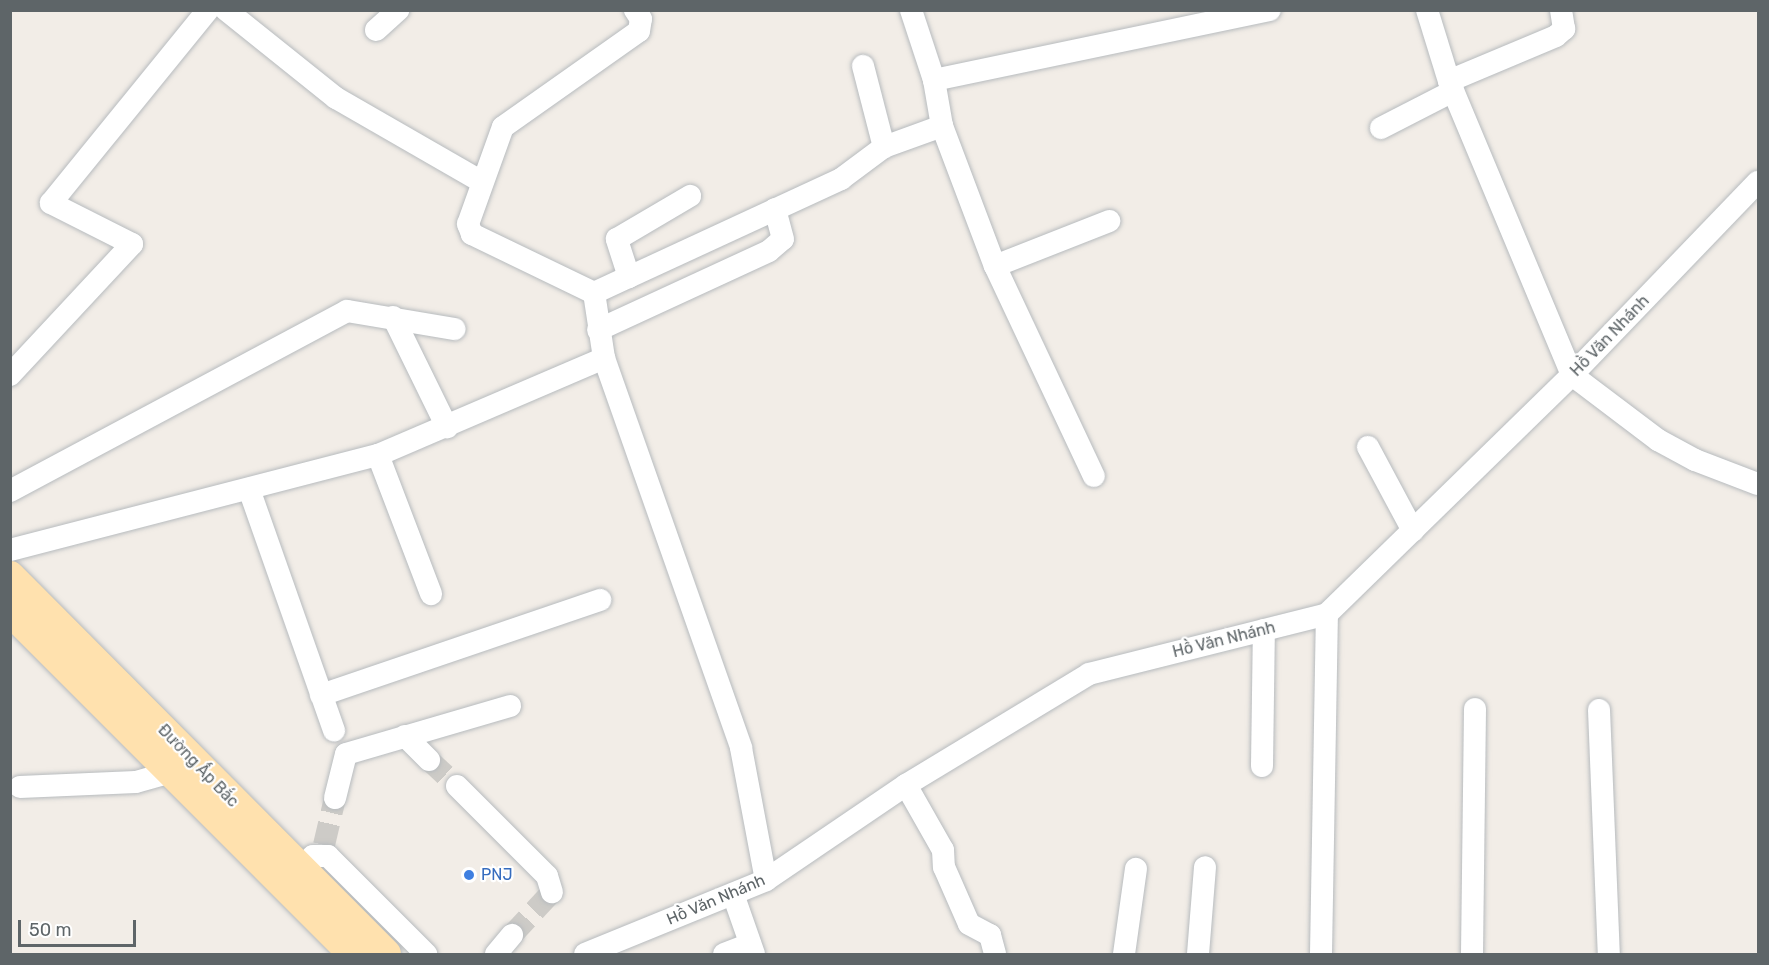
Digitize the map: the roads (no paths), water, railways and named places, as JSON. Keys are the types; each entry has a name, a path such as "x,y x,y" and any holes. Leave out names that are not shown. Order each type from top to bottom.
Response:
{"main road":[{"name":"Đường Ấp Bắc","path":"10,576 315,856 386,954"},
{"name":"Đường Ấp Bắc","path":"10,611 353,954"}],"street":[{"path":"10,375 132,244 51,203 208,10"},
{"path":"226,10 336,98 483,182"},
{"path":"376,30 398,10"},
{"path":"594,293 472,234 468,224 503,127 639,31 641,20 635,10"},
{"path":"912,10 934,80 942,126 995,266 1094,476"},
{"path":"934,80 1199,18 1270,10"},
{"path":"1427,10 1451,86 1572,375 1658,440 1758,484"},
{"path":"1381,128 1451,86 1556,36 1564,29 1561,10"},
{"path":"863,66 884,147"},
{"path":"594,293 848,175 884,147 942,126"},
{"name":"Hồ Văn Nhánh","path":"585,954 766,880 906,785 1089,674 1327,614 1572,375 1758,182"},
{"path":"629,277 617,239 690,196"},
{"path":"598,330 769,250 783,239 775,209"},
{"path":"995,266 1108,221"},
{"path":"594,293 604,358 741,748 766,880"},
{"path":"10,491 334,316 362,310 455,329"},
{"path":"393,317 447,427"},
{"path":"10,550 378,455 604,358"},
{"path":"1368,447 1413,531"},
{"path":"378,455 431,594"},
{"path":"249,489 334,731"},
{"path":"321,695 600,600"},
{"path":"1320,954 1327,614"},
{"path":"1262,766 1264,630"},
{"path":"335,798 346,754 510,706"},
{"path":"1472,954 1475,709"},
{"path":"1599,710 1609,954"},
{"path":"405,736 429,759"},
{"path":"20,787 136,782 172,772"},
{"path":"906,785 943,850 944,867 969,924 990,935 995,954"},
{"path":"457,786 547,876 552,892"},
{"path":"315,856 426,954"},
{"path":"1198,954 1204,867"},
{"path":"1124,954 1136,869"},
{"path":"724,954 752,949 733,894"},
{"path":"496,954 513,935"}],"tunnel":[{"path":"429,760 457,786"},
{"path":"324,845 335,798"},
{"path":"512,935 552,892"}],"place":[{"name":"PNJ","path":"469,875"}]}
